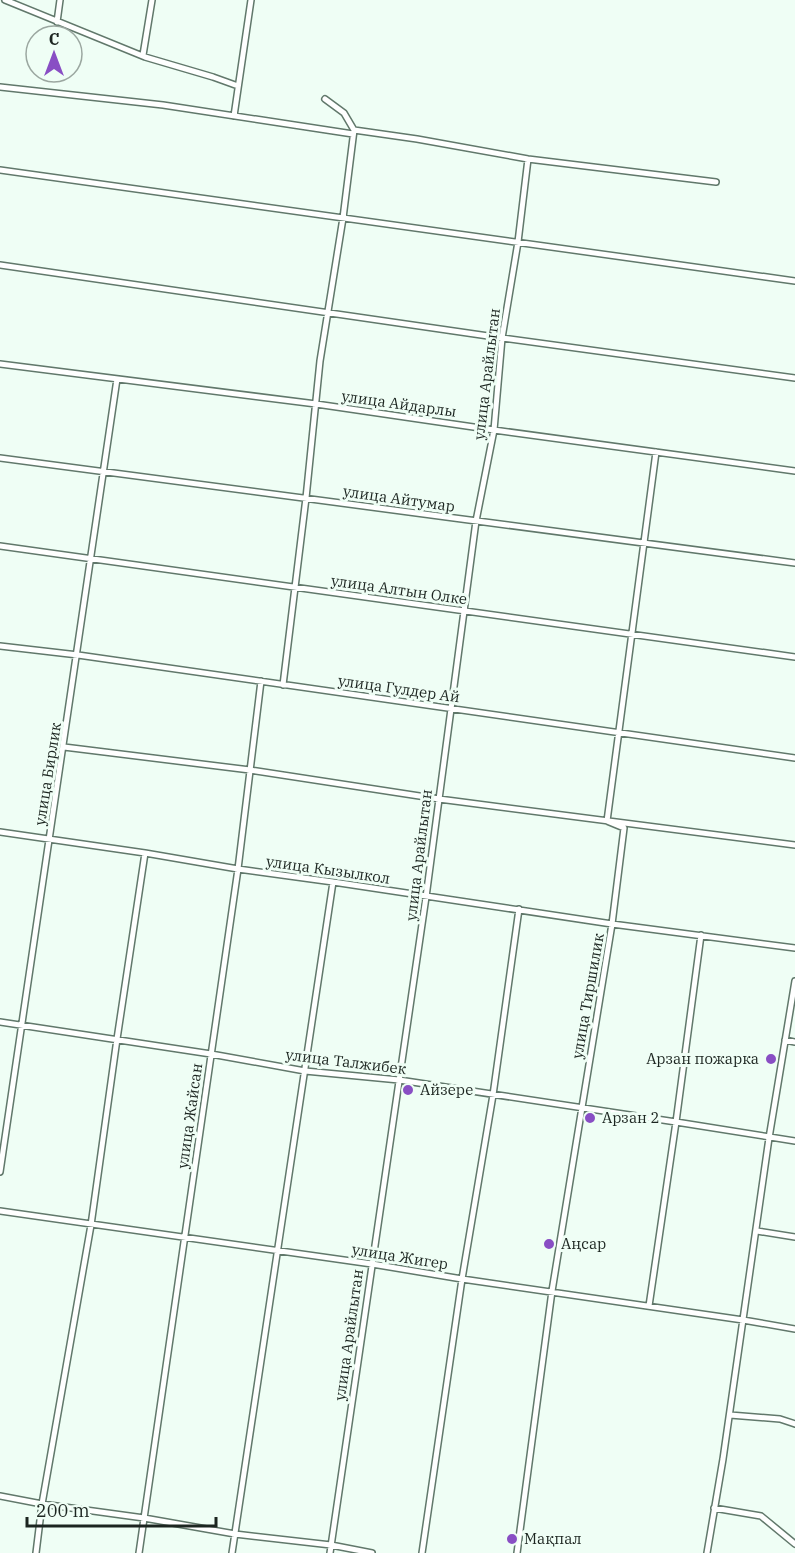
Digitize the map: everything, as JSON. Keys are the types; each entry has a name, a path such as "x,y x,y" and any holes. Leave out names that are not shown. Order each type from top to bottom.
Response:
{"street":[{"path":"5,0 143,55 238,86"},
{"path":"57,22 60,0"},
{"path":"143,55 152,0"},
{"path":"234,116 251,0"},
{"path":"0,87 163,105 417,139 528,159 716,182"},
{"path":"283,685 320,360 343,218 354,132 345,113 325,99"},
{"name":"улица Арайлытан","path":"330,1553 426,897 476,521 494,430 502,338 518,242 528,159"},
{"path":"0,170 795,280"},
{"path":"0,265 795,378"},
{"name":"улица Айдарлы","path":"0,364 316,404 795,471"},
{"name":"улица Бирлик","path":"0,1172 117,379"},
{"path":"607,821 656,452"},
{"name":"улица Айтумар","path":"0,458 795,563"},
{"name":"улица Алтын Олке","path":"0,546 795,657"},
{"name":"улица Гулдер Ай","path":"0,646 78,655 795,758"},
{"name":"улица Жайсан","path":"139,1553 238,869 261,681"},
{"path":"64,747 250,770 439,799 795,845"},
{"name":"улица Тиршилик","path":"517,1553 552,1292 612,924 624,828 607,821"},
{"name":"улица Кызылкол","path":"0,832 426,897 795,948"},
{"path":"36,1553 42,1504 91,1225 145,853"},
{"path":"232,1553 333,882"},
{"path":"422,1553 462,1279 493,1095 519,909"},
{"path":"649,1306 701,935"},
{"path":"707,1553 730,1415 769,1138 795,981"},
{"name":"улица Талжибек","path":"0,1022 211,1054 305,1071 399,1080 795,1141"},
{"path":"785,1040 795,1042"},
{"name":"улица Жигер","path":"0,1211 372,1264 795,1329"},
{"path":"757,1232 795,1238"},
{"path":"730,1415 780,1419 795,1424"},
{"path":"0,1496 235,1534 331,1545 372,1553"},
{"path":"714,1508 761,1516 795,1544"}],"place":[{"name":"Арзан пожарка","path":"771,1059"},
{"name":"Айзере","path":"408,1090"},
{"name":"Арзан 2","path":"590,1118"},
{"name":"Аңсар","path":"549,1244"},
{"name":"Мақпал","path":"512,1539"}]}
